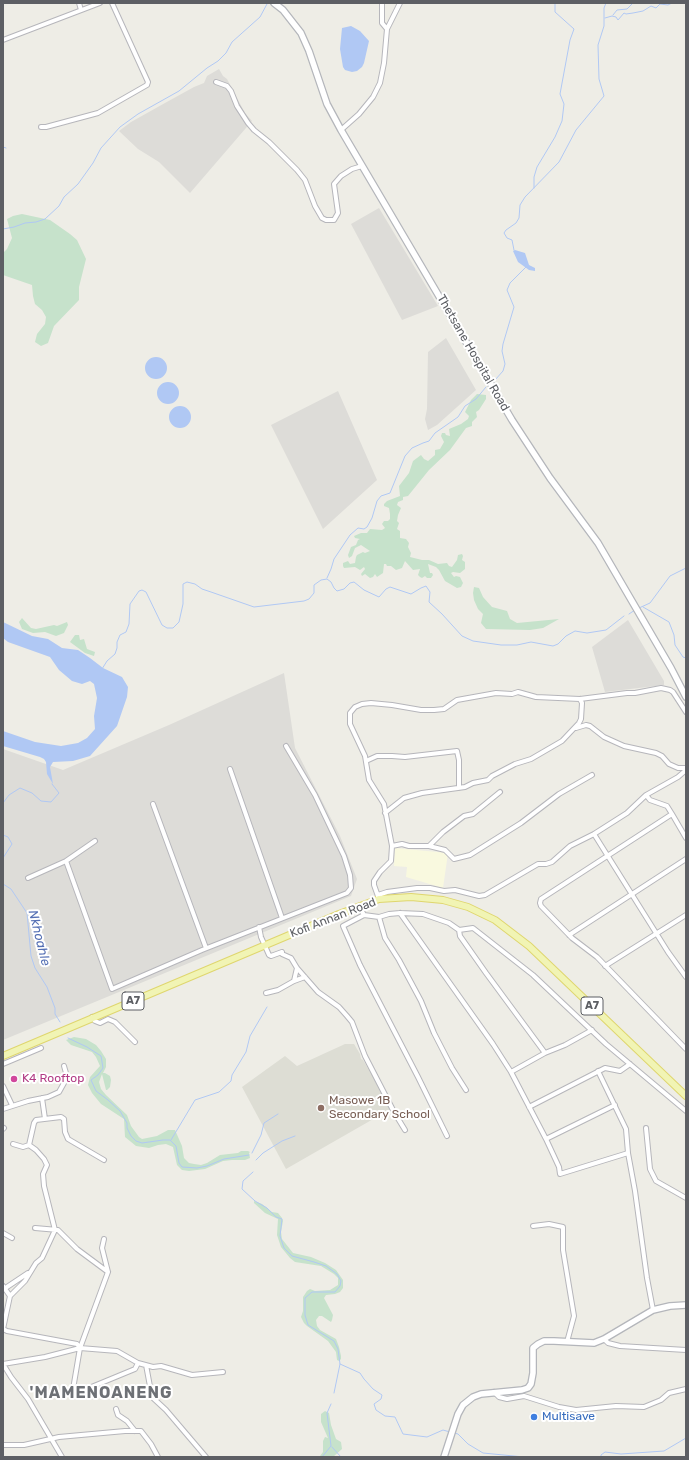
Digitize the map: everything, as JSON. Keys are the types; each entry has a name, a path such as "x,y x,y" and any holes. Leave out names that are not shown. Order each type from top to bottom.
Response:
{"main road":[{"name":"Thetsane Hospital Road","path":"274,3 283,10 294,23 304,40 327,104 341,130 512,420 550,478 590,532 614,570 686,697"},
{"name":"Kofi Annan Road","path":"3,1056 22,1052 92,1017 378,897 411,896 443,900 468,908 496,920 529,946 686,1096"},
{"path":"444,1457 463,1405 473,1397 494,1392 514,1391 528,1388 533,1381 532,1358 536,1345 544,1341 594,1343 604,1339 653,1310 670,1306 686,1305"}],"street":[{"path":"79,3 81,10"},
{"path":"3,40 100,3"},
{"path":"42,127 46,128 98,113 147,85 148,82 112,3"},
{"path":"382,3 382,23 387,29"},
{"path":"341,130 359,114 373,97 380,83 384,63 387,29 400,3"},
{"path":"216,82 227,86 231,91 237,106 250,126 297,170 305,180 315,206 322,218 326,220 334,220 338,213 334,196 334,184 341,176 352,169 362,166"},
{"path":"686,712 673,692 661,688 635,693 580,698 536,697 518,692 512,694 496,693 457,700 444,709 434,710 421,710 392,705 362,704 352,710 349,720 366,761 369,780 384,804 389,827 392,846 391,861 380,872 374,881 378,897 387,892 424,888 444,891 455,890 479,896 497,888 538,864 552,862 570,846 594,834 631,810 646,795 678,777 686,769"},
{"path":"386,813 404,798 422,792 458,788 488,780 492,776 515,764 531,759 562,741 576,728 581,719 582,703 580,698"},
{"path":"576,728 586,725 590,726 604,737 624,746 656,753 662,756 669,764 678,768 686,769"},
{"path":"66,861 112,989 206,948 347,893 351,888 350,875 341,850 315,795 286,746"},
{"path":"366,761 377,756 405,757 457,751 459,760 458,788"},
{"path":"230,769 282,918"},
{"path":"392,846 402,844 410,846 429,846 447,851 454,859 470,855 521,823 559,794 592,775"},
{"path":"429,846 443,832 464,816 474,814 500,792"},
{"path":"646,795 650,800 667,806 686,838"},
{"path":"153,804 206,948"},
{"path":"672,814 542,899 541,906 569,935 597,957 686,1050"},
{"path":"594,834 681,972 686,977"},
{"path":"28,878 66,861 95,842"},
{"path":"569,935 686,859"},
{"path":"359,906 364,915"},
{"path":"447,1136 360,966 343,926 364,915 379,917 400,913 423,914 449,923 459,930 473,928 534,975 606,1044 686,1112"},
{"path":"400,913 493,1044 511,1072 546,1139 559,1167 560,1174 628,1153"},
{"path":"605,966 686,915"},
{"path":"379,917 385,938 399,960 421,1001 434,1033 452,1068 466,1090"},
{"path":"259,927 264,945 269,955 282,952 282,954 291,958 297,968 318,992 339,1007 352,1022 365,1056 405,1130"},
{"path":"459,930 460,936 545,1053"},
{"path":"294,980 297,968"},
{"path":"266,993 278,990 294,980 305,977"},
{"path":"92,1017 95,1021 100,1023 108,1019 115,1022 135,1042"},
{"path":"511,1072 545,1053 565,1045 592,1030"},
{"path":"3,1064 22,1052 41,1048"},
{"path":"529,1107 605,1068 620,1071 630,1064"},
{"path":"3,1109 12,1105 42,1098 59,1092 63,1087 66,1073 64,1066"},
{"path":"598,1071 626,1129 628,1153 653,1310"},
{"path":"3,1086 12,1105"},
{"path":"42,1098 45,1119"},
{"path":"546,1139 615,1105"},
{"path":"29,1145 36,1120 61,1117 64,1119 65,1132 68,1139 104,1160"},
{"path":"646,1128 650,1169 656,1181 686,1198"},
{"path":"13,1144 23,1146 29,1145"},
{"path":"29,1145 40,1155 47,1165 43,1174 44,1186 55,1230 42,1258 25,1281 10,1296 3,1329 77,1344 80,1348"},
{"path":"533,1226 549,1224 563,1227 563,1250 574,1316 567,1342"},
{"path":"35,1228 58,1230 78,1249 108,1272"},
{"path":"3,1233 12,1238"},
{"path":"104,1239 102,1248 108,1272 80,1348 72,1395 135,1369 138,1363"},
{"path":"10,1296 4,1288 32,1270"},
{"path":"604,1339 608,1344 620,1346 686,1350"},
{"path":"62,1457 28,1399 3,1364 45,1357 80,1348 117,1351 138,1363 153,1367 161,1366 192,1375 223,1372"},
{"path":"146,1365 152,1397 166,1410 206,1457"},
{"path":"494,1392 499,1397 507,1399 524,1396 559,1407 576,1410 616,1406 644,1407 661,1400 669,1393 686,1388"},
{"path":"116,1409 118,1415 127,1421 135,1431"},
{"path":"3,1445 24,1445 52,1438 135,1431 141,1432 151,1444 158,1457"}],"shaded area":[{"path":"219,69 223,76 227,79 245,113 252,121 190,193 159,162 138,149 119,131 131,122 204,83 207,76"},
{"path":"379,208 438,306 402,320 351,224"},
{"path":"22,214 50,220 70,234 77,240 86,259 79,287 79,300 54,326 48,343 41,346 35,342 37,334 45,324 46,317 42,310 35,304 32,285 3,275 3,253 7,249 12,238 7,219"},
{"path":"446,338 476,390 437,425 428,430 425,419 427,409 428,352"},
{"path":"338,391 377,480 323,529 271,425"},
{"path":"477,394 486,395 486,399 476,412 477,417 472,422 472,426 466,428 450,450 429,470 408,496 403,497 403,500 398,502 397,505 401,508 398,515 397,521 399,523 397,529 400,531 400,538 406,539 409,543 408,547 411,553 410,557 429,560 438,564 447,563 452,567 457,560 458,555 462,554 462,560 465,562 465,569 460,573 451,573 454,577 460,577 463,583 461,587 457,588 445,581 436,567 428,564 430,573 433,575 431,578 427,578 425,576 422,578 420,577 418,575 420,569 413,570 405,561 402,568 396,570 391,566 384,564 383,573 377,577 375,574 370,578 365,574 362,576 361,574 365,569 364,567 360,570 355,567 344,568 343,563 348,561 350,564 355,563 357,555 370,551 361,545 355,548 352,556 349,558 348,555 351,547 356,545 360,539 355,538 354,536 361,533 367,533 370,529 382,530 385,528 382,524 384,521 388,521 390,519 390,514 389,508 384,506 384,504 387,501 400,496 399,486 409,473 413,461 421,455 428,461 435,455 435,450 440,449 444,442 441,436 442,433 450,436 449,429 468,419 469,416 465,412 471,400"},
{"path":"474,587 479,588 483,597 492,607 507,611 510,619 517,623 559,619 543,628 530,630 486,629 481,623 483,614 478,609 474,600"},
{"path":"22,618 31,628 36,629 54,625 57,626 67,622 68,625 64,633 56,636 45,632 33,633 22,629 19,622"},
{"path":"628,620 664,681 664,685 605,692 592,647"},
{"path":"75,635 79,635 80,640 84,639 87,649 95,652 94,656 85,653 70,642"},
{"path":"284,673 295,748 340,836 357,879 351,896 3,1040 3,749 63,770 169,725"},
{"path":"395,848 448,853 443,888 406,877 407,867 394,866"},
{"path":"74,1037 86,1039 96,1045 101,1051 106,1059 106,1067 103,1073 110,1076 111,1080 110,1087 106,1090 102,1074 99,1082 101,1089 127,1115 131,1126 139,1137 142,1139 157,1136 168,1130 175,1130 182,1146 184,1158 189,1163 194,1164 201,1165 220,1155 238,1153 241,1151 250,1152 250,1158 245,1160 223,1161 205,1169 189,1171 182,1170 177,1165 173,1147 166,1144 149,1148 136,1146 125,1137 124,1119 101,1104 92,1093 88,1085 90,1077 100,1066 92,1052 71,1045 66,1040"},
{"name":"Masowe 1B Secondary School","path":"345,1044 354,1044 360,1054 361,1059 390,1106 389,1110 286,1169 242,1087 285,1056 297,1066"},
{"path":"254,1201 262,1204 272,1212 278,1213 282,1218 282,1239 293,1253 311,1257 325,1263 336,1270 343,1280 343,1288 340,1292 326,1295 324,1298 333,1315 331,1322 322,1316 319,1316 316,1320 317,1326 320,1330 336,1339 341,1356 339,1361 337,1360 336,1352 328,1341 307,1326 301,1317 303,1311 303,1297 307,1291 310,1289 315,1291 330,1290 338,1285 338,1278 321,1266 295,1262 290,1258 281,1247 277,1235 278,1219 265,1213 254,1203"},
{"path":"325,1411 329,1413 336,1439 341,1442 342,1449 333,1457 316,1457 320,1456 323,1452 323,1441 325,1437 328,1438 321,1422 321,1414"}],"water":[{"path":"351,26 360,31 369,41 362,67 357,71 352,72 345,70 343,67 340,49 342,28"},
{"path":"515,250 525,253 529,265 535,268 535,271 529,270 518,262 513,251"},
{"path":"156,357 164,360 167,368 164,376 156,379 148,376 145,368 148,360"},
{"path":"168,382 176,385 179,393 176,401 168,404 160,401 157,393 160,385"},
{"path":"180,406 188,409 191,417 188,425 180,428 172,425 169,417 172,409"},
{"path":"3,622 32,636 48,639 62,648 78,650 103,668 122,677 128,687 127,697 117,726 90,756 73,761 53,762 50,767 53,784 47,774 46,762 44,759 3,746 3,731 35,742 61,746 78,743 87,738 95,729 94,716 97,698 94,684 90,681 82,684 72,681 59,670 50,657 8,642 3,638"}],"waterway":[{"path":"534,188 534,177 537,167 555,137 562,121 564,104 560,94 570,40 574,29 555,12 555,3"},
{"path":"514,250 512,240 507,238 504,233 516,223 519,218 520,205 525,197 559,162 576,130 604,96 599,79 598,45 604,26 604,8 606,3"},
{"path":"613,15 617,10 627,9 633,3"},
{"path":"605,18 612,16 616,17 618,20 624,13 626,14 643,11 651,6 656,8 660,4 668,5 672,3"},
{"path":"3,229 45,219 59,206 64,197 78,184 93,163 101,148 120,127 138,114 179,91 218,61 226,53 232,42 260,17 267,4"},
{"path":"495,380 503,371 505,364 502,351 503,344 514,307 507,290 510,283 527,266"},
{"path":"327,578 334,559 350,535 358,528 364,529 367,527 372,518 377,501 381,496 390,493 405,456 412,448 429,441 435,433 458,417 465,406 476,399 486,387"},
{"path":"639,608 650,603 670,576 686,568"},
{"path":"102,669 107,661 115,654 120,635 126,632 129,624 130,604 139,591 142,590 146,592 162,625 167,628 173,628 179,622 183,604 183,584 187,582 195,584 202,589 254,607 304,601 309,599 314,593 314,585 321,580 327,579 337,591 344,589 350,583 354,582 364,590 379,597 386,589 390,587 411,594 426,586 430,592 429,602 462,636 473,641 501,645 517,645 531,642 553,646 575,631 587,633 606,630 624,616"},
{"path":"643,607 669,622 674,635 675,645 683,657 686,658"},
{"path":"629,614 635,610"},
{"name":"Nkhoahle","path":"3,803 9,795 20,788 32,793 41,801 51,802 59,793 52,784"},
{"name":"Nkhoahle","path":"3,835 8,837 12,844 3,858"},
{"name":"Nkhoahle","path":"3,884 11,889 27,913 31,956 35,968 47,987 55,1008 55,1014 60,1022"},
{"path":"171,1140 195,1100 219,1092 231,1081 232,1075 246,1052 250,1036 267,1007"},
{"name":"Nkhoahle","path":"68,1038 101,1056 103,1068 98,1075 91,1080 96,1091 120,1111 127,1123 127,1128 131,1136 136,1141 142,1143 170,1140 176,1146 179,1163 182,1167 197,1168 207,1166 224,1159 249,1155"},
{"path":"252,1153 261,1135 264,1123 278,1114"},
{"path":"256,1160 263,1153 282,1141 295,1136"},
{"name":"Nkhoahle","path":"253,1172 243,1181 242,1189 255,1201 267,1208 276,1217 282,1219 280,1236 284,1248 292,1256 326,1266 337,1274 341,1281 340,1286 335,1292 312,1292 305,1298 305,1315 308,1325 334,1341 338,1349 340,1364 334,1393"},
{"path":"340,1364 360,1373 373,1389 382,1395 381,1399 374,1404 376,1410 385,1416 395,1417 403,1434 427,1437 443,1430 450,1432"},
{"name":"Nkhoahle","path":"322,1457 331,1446 327,1413 331,1404"},
{"path":"454,1433 458,1434 468,1444 483,1453 524,1457"},
{"path":"601,1457 601,1455 605,1452 621,1454 664,1451 686,1438"},
{"path":"332,1447 341,1457"}],"place":[{"name":"K4 Rooftop","path":"14,1079"},
{"name":"Masowe 1B Secondary School","path":"321,1108"},
{"name":"Multisave","path":"534,1417"}],"district":[{"name":"'MAMENOANENG","path":"101,1393"}]}
